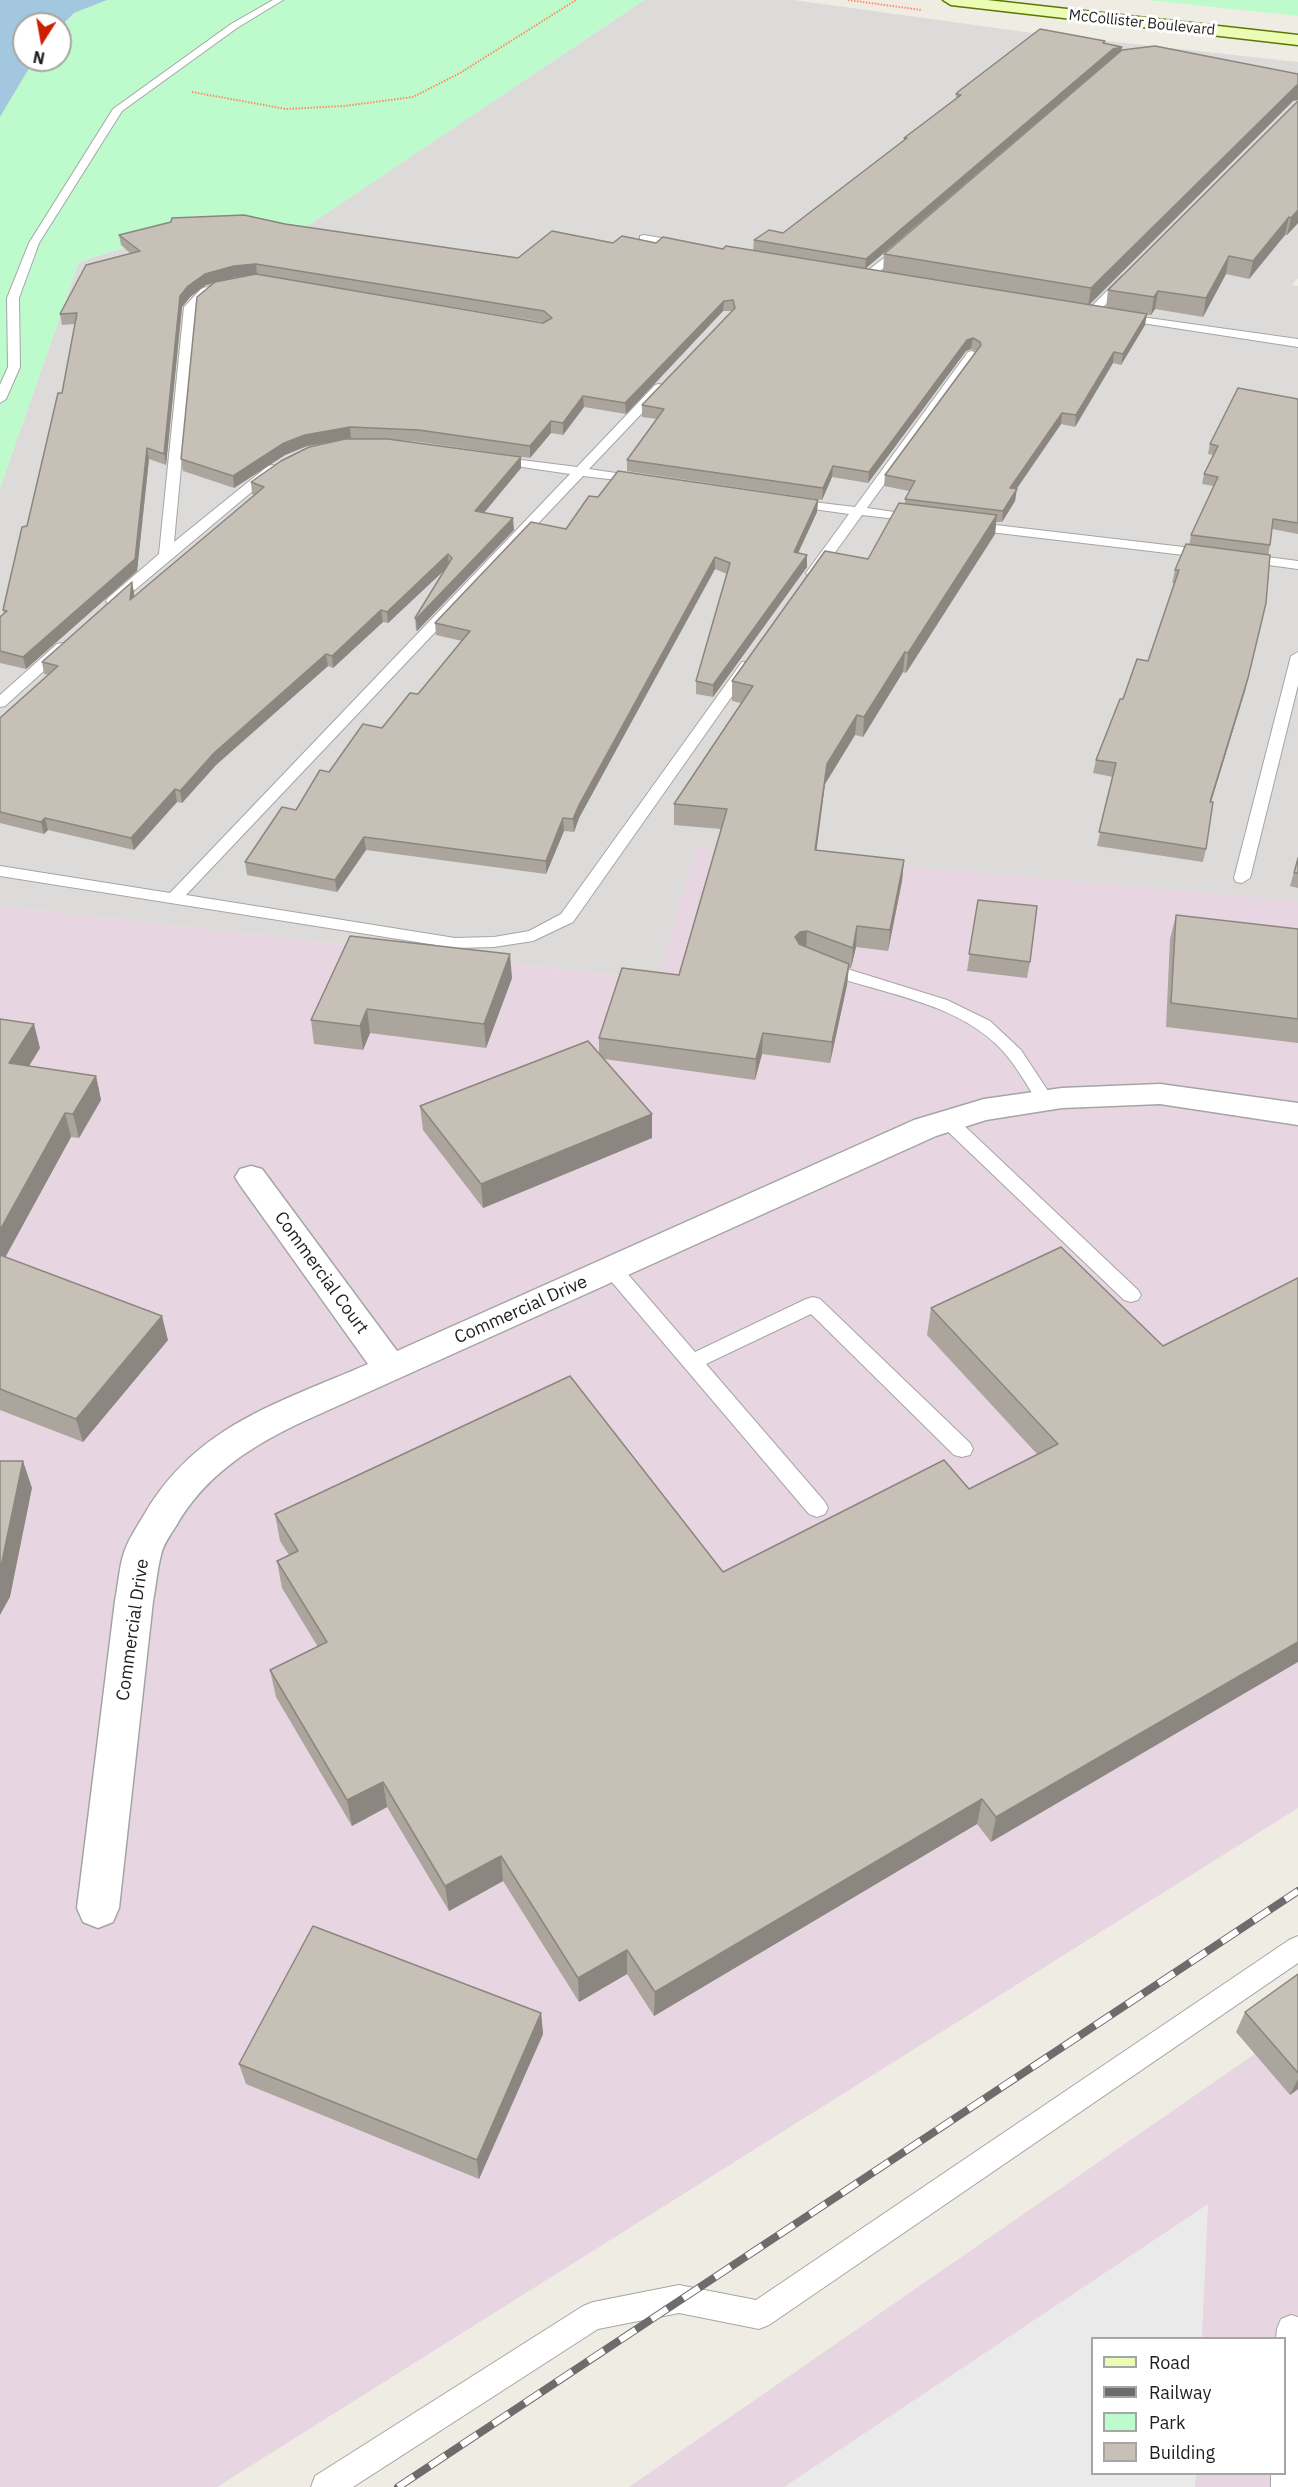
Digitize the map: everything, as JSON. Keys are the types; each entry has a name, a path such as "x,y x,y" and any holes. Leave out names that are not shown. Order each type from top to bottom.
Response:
{"main road":[{"name":"McCollister Boulevard","path":"951,0 1298,40"}],"street":[{"name":"Commercial Drive","path":"98,1908 134,1601 143,1553 165,1509 192,1475 232,1441 279,1416 314,1403 925,1128 984,1110 1045,1100 1160,1094 1298,1114"},
{"name":"Commercial Court","path":"251,1177 390,1368"}],"lane":[{"path":"0,399 14,367 13,298 34,243 118,109 234,26 279,0"},
{"path":"870,274 914,236"},
{"path":"644,238 700,247"},
{"path":"1133,271 1086,311 1298,343"},
{"path":"166,555 190,307 196,296 211,287 241,281"},
{"path":"801,589 972,355"},
{"path":"172,900 665,381"},
{"path":"486,458 647,482"},
{"path":"105,609 254,482 281,465"},
{"path":"775,500 936,522"},
{"path":"960,524 1298,565"},
{"path":"0,703 70,640"},
{"path":"1242,878 1298,656"},
{"path":"0,872 455,943 494,942 532,936 567,918 753,657"},
{"path":"806,959 844,975 922,998 971,1018 1001,1039 1020,1061 1045,1100"},
{"path":"948,1121 1131,1295"},
{"path":"612,1269 817,1508"},
{"path":"692,1362 813,1304 962,1449"},
{"path":"326,2487 593,2316 679,2299 759,2316 1298,1948"},
{"path":"1286,2487 1292,2329 1298,2331"}],"path":[{"path":"151,85 286,109 344,106 413,97 460,73 576,0"}],"shaded area":[{"path":"644,0 794,0 1025,32 1298,62 1298,278 1292,285 1298,286 1298,903 657,980 0,906 0,488 79,262 193,225 297,233"},
{"path":"697,848 1298,901 1298,1808 217,2487 0,2487 0,906 657,980"},
{"path":"1298,2024 1298,2487 629,2487"},
{"path":"1208,2204 1202,2337 1091,2337 1091,2475 1196,2475 1195,2487 784,2487"}],"green space":[{"path":"107,0 644,0 297,233 193,225 79,262 0,488 0,117 27,72 72,72 72,15"},
{"path":"1147,0 1298,0 1298,16"}],"water":[{"path":"0,0 107,0 72,15 72,12 12,12 12,72 27,72 0,117"}],"building":[{"path":"1040,29 1105,41 1103,43 1122,47 1113,49 866,259 754,240 769,230 783,233 907,138 904,138 961,95 956,94 959,91"},
{"path":"1155,46 1298,74 1298,85 1091,288 884,254 1122,50"},
{"path":"1298,101 1298,210 1291,218 1289,217 1253,261 1229,256 1206,298 1158,291 1154,297 1108,290"},
{"path":"244,215 285,224 518,258 552,231 613,243 622,236 656,243 663,237 723,249 726,246 1147,314 1123,354 1114,352 1076,415 1062,413 1010,488 1017,489 1003,511 905,499 915,481 885,475 981,345 973,338 967,340 869,472 833,466 823,488 627,460 664,409 642,405 735,308 733,300 724,301 625,403 583,396 563,423 551,421 530,446 419,430 350,427 305,435 284,443 233,476 181,459 197,297 215,282 256,274 543,323 552,318 544,311 256,264 234,266 205,274 188,286 180,296 164,454 147,448 135,559 23,657 0,651 0,617 7,611 3,610 22,527 27,526 58,393 62,393 77,313 60,314 86,265 140,251 119,235 171,222 172,218"},
{"path":"1238,388 1298,399 1298,523 1273,519 1270,545 1191,535 1218,477 1204,474 1218,446 1210,444"},
{"path":"345,439 388,439 521,457 475,511 513,518 416,619 452,558 448,554 387,612 381,610 332,656 326,654 214,753 180,791 175,789 131,838 45,818 41,822 0,812 0,718 58,666 42,662 132,582 130,600 264,487 251,482 281,461 309,447"},
{"path":"618,471 818,500 794,552 807,555 713,685 696,681 730,563 715,557 573,819 563,818 546,861 364,837 335,880 245,862 282,807 296,810 320,770 329,772 363,724 382,728 410,693 418,694 470,631 435,623 531,522 566,529 589,496 598,497"},
{"path":"899,503 997,515 908,653 905,652 864,717 857,715 827,764 815,850 904,860 890,930 857,926 853,948 807,931 800,932 795,937 799,944 849,964 832,1042 763,1033 756,1059 599,1038 622,968 679,975 727,809 674,804 753,686 732,681 825,551 868,559"},
{"path":"1186,544 1270,555 1266,603 1248,678 1210,802 1213,802 1206,849 1099,832 1116,763 1096,760 1120,699 1123,699 1137,659 1148,661 1179,570 1175,570"},
{"path":"1298,858 1298,873 1294,873"},
{"path":"978,900 1037,906 1030,962 969,954"},
{"path":"1176,915 1298,929 1298,1019 1171,1003"},
{"path":"350,936 510,954 484,1024 367,1009 360,1026 311,1020"},
{"path":"0,1019 34,1024 9,1063 96,1076 73,1114 65,1113 0,1230"},
{"path":"588,1041 652,1114 481,1184 420,1106"},
{"path":"1061,1247 1163,1346 1298,1278 1298,1642 996,1817 982,1799 655,1992 627,1950 578,1978 501,1856 445,1886 383,1782 347,1800 270,1670 327,1642 277,1561 298,1551 275,1514 570,1376 723,1572 944,1460 969,1489 1058,1444 931,1308"},
{"path":"0,1255 162,1316 76,1419 0,1389"},
{"path":"0,1461 23,1461 0,1571"},
{"path":"313,1926 541,2013 477,2160 239,2064"},
{"path":"1298,1974 1298,2073 1245,2012"}],"railway":[{"path":"398,2487 1298,1891"}]}
